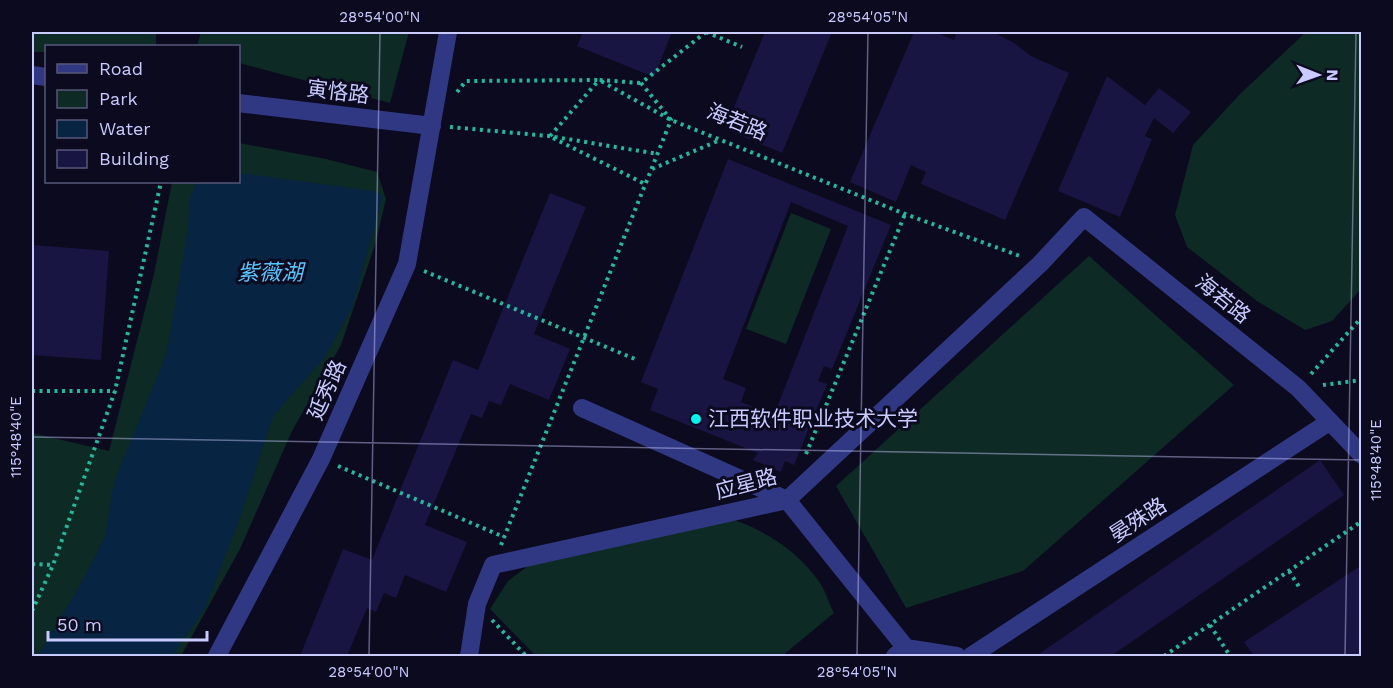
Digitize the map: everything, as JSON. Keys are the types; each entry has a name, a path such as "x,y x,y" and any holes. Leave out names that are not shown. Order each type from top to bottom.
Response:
{"street":[{"name":"延秀路","path":"217,657 321,459 407,264 448,32"},
{"name":"寅恪路","path":"240,103 432,126"},
{"name":"应星路","path":"493,566 787,500 1041,264 1084,217"},
{"name":"海若路","path":"1084,217 1298,388 1362,455"},
{"path":"582,408 787,500 901,652 957,657"},
{"name":"晏殊路","path":"971,657 1329,422"},
{"path":"470,657 477,604 493,566"}],"path":[{"path":"549,136 599,80 640,83 706,32 742,47"},
{"name":"海若路","path":"452,99 465,81 599,80 671,120 905,214 1041,264"},
{"path":"493,566 582,337 671,120 640,83"},
{"path":"432,126 549,136 658,154"},
{"path":"549,136 645,184"},
{"path":"651,169 720,140"},
{"path":"32,611 52,566 115,391 160,183"},
{"path":"805,456 905,214"},
{"path":"407,264 635,359"},
{"path":"1298,388 1362,317"},
{"path":"1298,388 1362,380"},
{"path":"32,391 115,391"},
{"path":"321,459 504,537"},
{"path":"1164,657 1362,521"},
{"path":"32,564 52,566"},
{"path":"1288,571 1301,590"},
{"path":"477,604 526,657"},
{"path":"1210,625 1230,657"}],"green space":[{"path":"32,32 156,32 156,45 45,45 45,52 32,52"},
{"path":"201,32 409,32 390,103 240,63 240,45 197,45"},
{"path":"1306,32 1361,32 1362,288 1332,321 1305,330 1257,301 1187,247 1175,215 1193,145 1240,94"},
{"name":"紫薇湖","path":"240,143 326,159 377,172 386,199 375,245 341,345 292,431 240,549 181,656 32,656 32,433 109,451 154,274 172,183 240,183"},
{"path":"791,213 831,229 786,344 746,329"},
{"path":"1089,256 1234,385 1023,571 906,608 836,486"},
{"path":"734,520 771,537 803,562 820,583 834,613 782,656 536,656 490,609 508,581 528,566"}],"water":[{"name":"紫薇湖","path":"240,173 374,191 383,196 352,308 325,357 273,416 241,515 205,608 172,656 38,656 83,580 105,537 114,482 167,352 188,228 190,199 196,183 240,183"}],"building":[{"path":"583,32 672,32 654,77 577,46"},
{"path":"765,32 832,32 782,153 725,129"},
{"path":"914,32 935,32 954,40 957,32 995,33 1014,43 1031,56 1069,73 1005,220 921,184 926,172 911,165 896,202 850,182"},
{"path":"1107,76 1145,105 1159,88 1191,112 1173,133 1154,118 1145,136 1152,139 1120,217 1058,191"},
{"path":"728,159 891,225 832,369 824,366 818,381 827,384 794,465 785,461 781,472 753,460 758,453 650,410 658,389 641,382","holes":["791,202 848,226 774,415 741,402 746,388 723,379"]},
{"path":"550,193 586,207 534,334 570,349 549,400 510,384 501,405 489,401 482,418 471,414 425,525 467,542 446,592 405,575 396,598 384,593 376,612 367,608 347,656 300,656 343,549 372,560 453,360 478,370"},
{"path":"32,245 109,251 101,360 32,355"},
{"path":"1320,460 1344,495 1111,656 1036,656"},
{"path":"1362,565 1362,653 1357,656 1254,656 1244,642"}],"place":[{"name":"江西软件职业技术大学","path":"696,419"}]}
